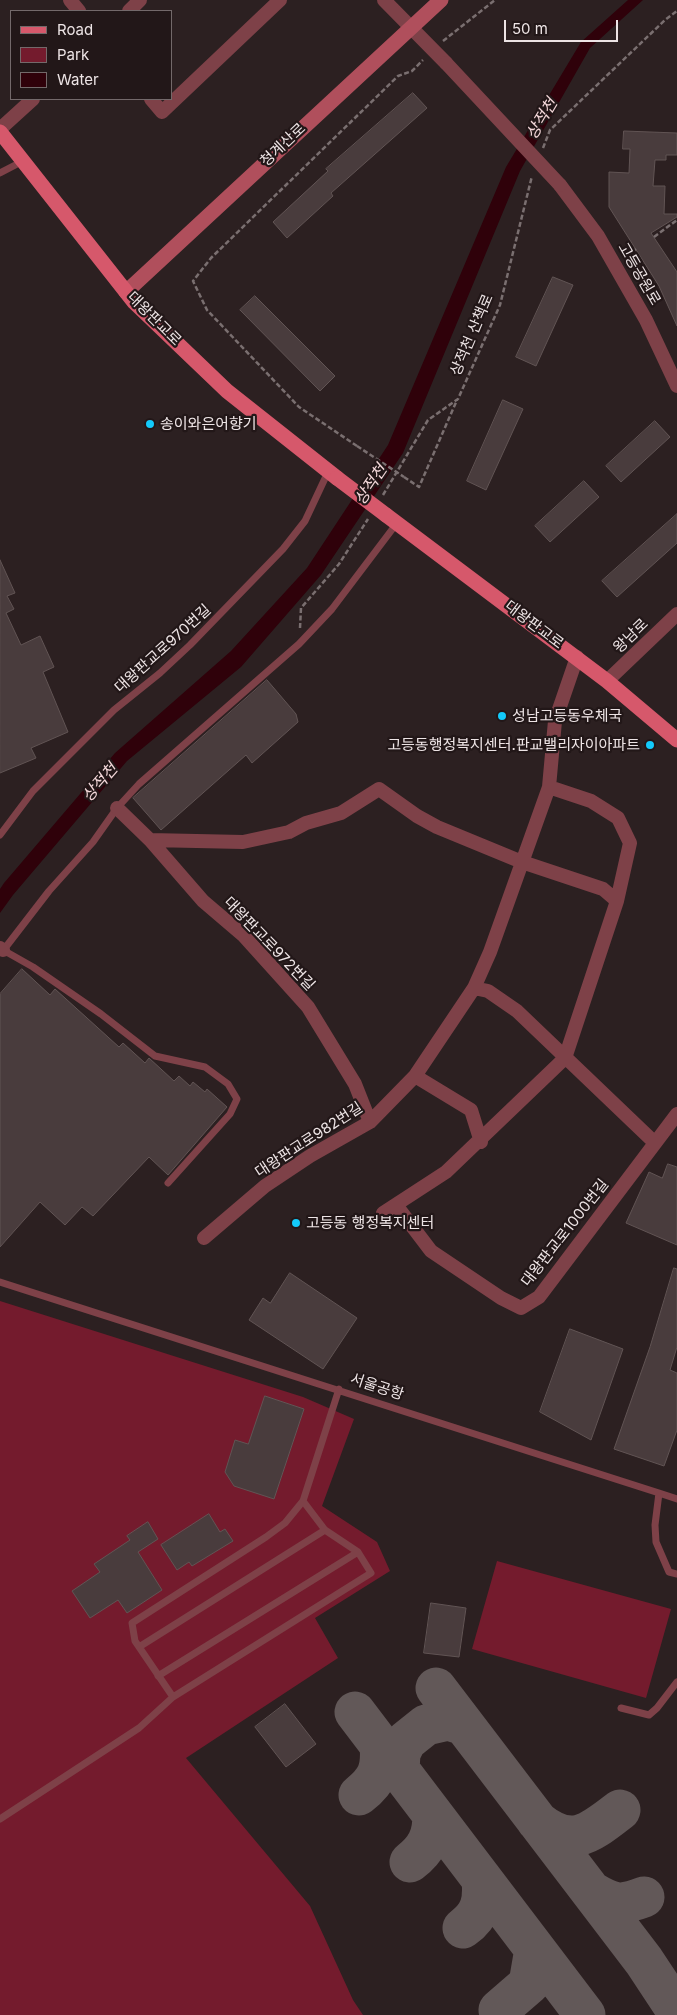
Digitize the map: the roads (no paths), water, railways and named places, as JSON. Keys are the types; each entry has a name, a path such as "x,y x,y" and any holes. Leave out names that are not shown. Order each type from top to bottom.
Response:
{"main road":[{"name":"청계산로","path":"126,292 441,0"},
{"name":"대왕판교로","path":"0,130 22,161 126,292 227,391 332,475 608,681 677,740"}],"street":[{"path":"70,0 78,10"},
{"path":"129,10 140,0"},
{"path":"152,100 162,112 280,0"},
{"path":"384,0 410,28"},
{"name":"고등공원로","path":"410,28 446,63 560,185 598,236 646,320 677,386"},
{"path":"0,130 32,100"},
{"name":"왕남로","path":"608,681 677,614"},
{"name":"대왕판교로982번길","path":"204,1238 265,1186 310,1156 370,1122 415,1076 474,988 490,952 549,787 555,721 576,657"},
{"path":"383,1213 446,1172 481,1142 526,1094 565,1058 617,901 630,843 618,818 592,801 549,787"},
{"path":"150,840 243,842 289,832 306,823 341,813 379,789 417,816 437,827 522,862 603,889 617,901"},
{"name":"대왕판교로972번길","path":"117,808 150,840 203,901 244,936 308,1007 355,1084 370,1122"},
{"path":"474,988 488,991 516,1012 655,1143"},
{"path":"415,1076 471,1110 481,1142"},
{"name":"대왕판교로1000번길","path":"396,1205 431,1251 501,1298 521,1308 539,1297 677,1114"}],"lane":[{"path":"0,173 22,161"},
{"name":"대왕판교로970번길","path":"0,835 33,791 114,710 160,673 197,638 284,549 305,521 332,475"},
{"path":"168,1183 230,1114 237,1099 228,1084 205,1067 155,1056 94,1009 1,951 49,891 93,842 117,808 139,784 299,644 332,609 392,519"},
{"name":"서울공항","path":"0,1282 339,1389 677,1499"},
{"path":"173,1697 135,1641 132,1623 285,1523 303,1501 339,1389"},
{"path":"659,1493 655,1524 656,1542 669,1572 677,1574"},
{"path":"0,1819 139,1728 173,1697 371,1573 358,1552 325,1530 303,1501"},
{"path":"139,1647 325,1530"},
{"path":"158,1676 358,1552"},
{"path":"621,1708 649,1715 658,1708 677,1682"}],"water":[{"name":"상적천","path":"628,0 643,0 590,48 520,171 403,453 321,575 241,667 127,761 13,895 0,913 0,889 4,883 115,753 231,651 307,568 388,445 506,167 581,42"}],"place":[{"name":"송이와은어향기","path":"150,424"},
{"name":"성남고등동우체국","path":"502,716"},
{"name":"고등동행정복지센터.판교밸리자이아파트","path":"650,745"},
{"name":"고등동 행정복지센터","path":"296,1223"}]}
